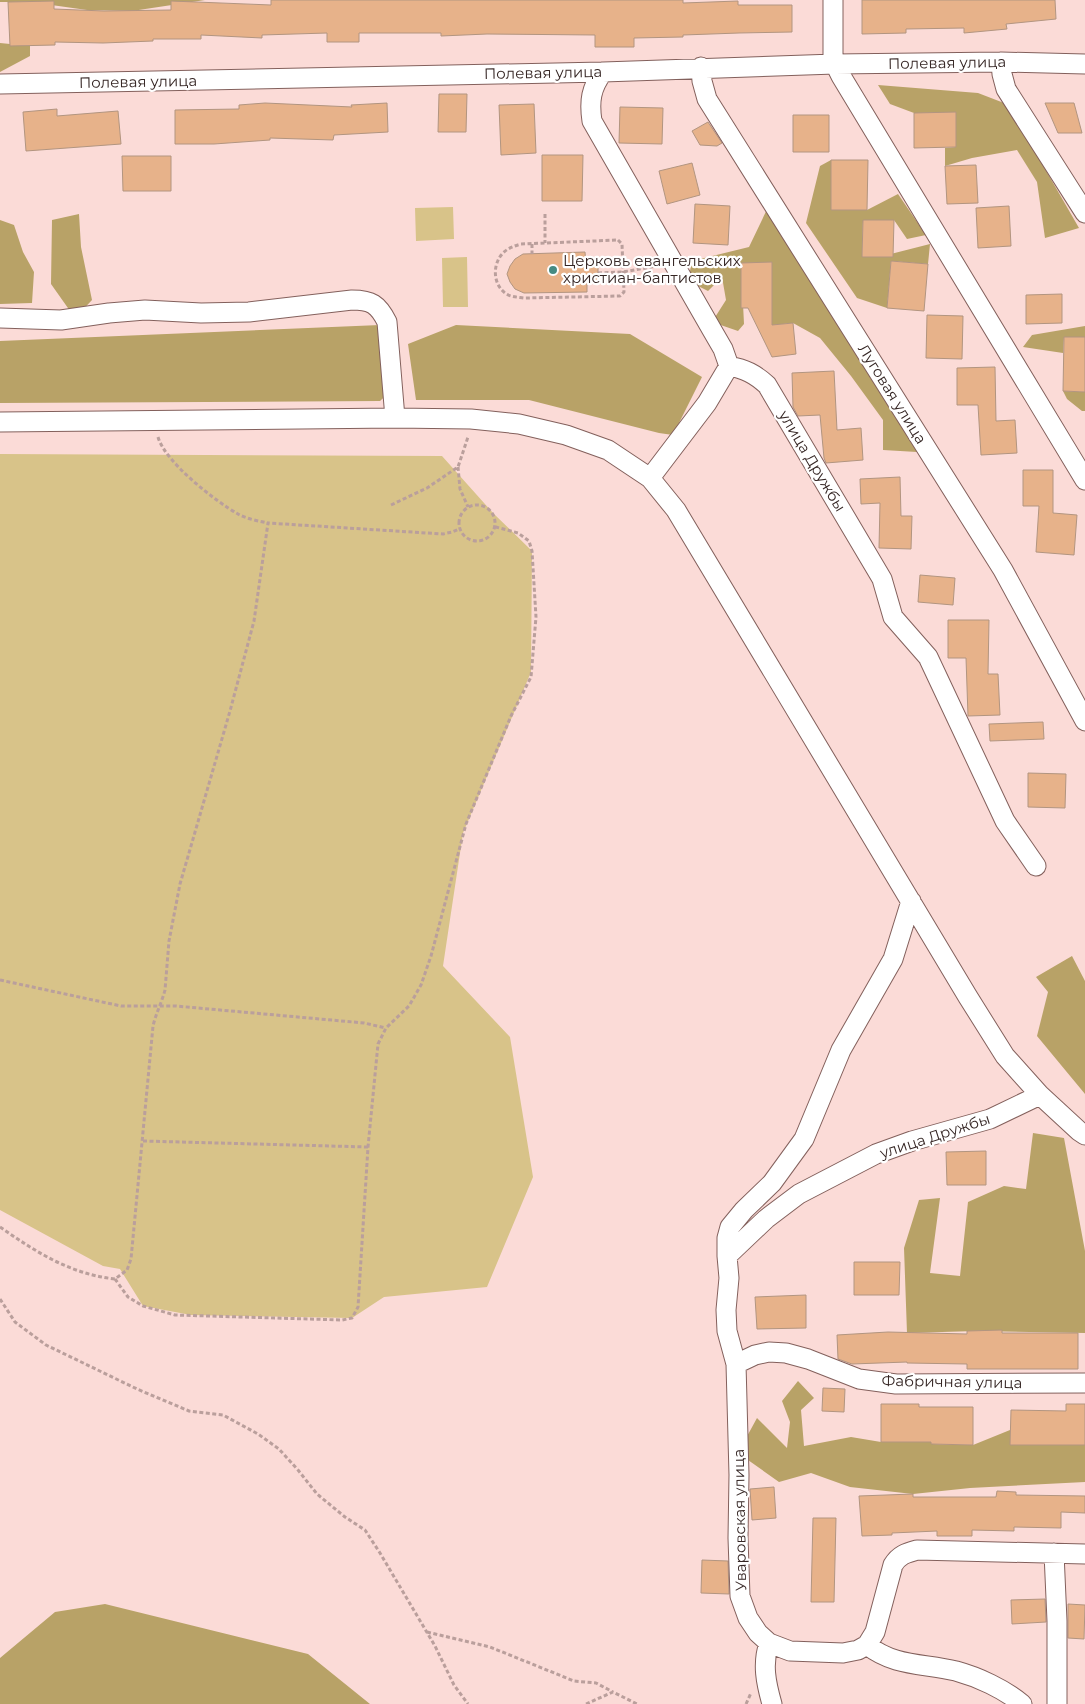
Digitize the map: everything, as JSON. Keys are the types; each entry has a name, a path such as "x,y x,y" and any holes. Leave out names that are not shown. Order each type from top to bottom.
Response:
{"street":[{"path":"833,0 832,45 835,64 1085,480"},
{"path":"1001,62 1006,90 1085,213"},
{"name":"Полевая улица","path":"0,84 603,72 835,64 1001,62 1085,64"},
{"name":"Луговая улица","path":"701,68 707,99 1003,570 1085,721"},
{"path":"603,72 595,82 591,93 592,121 723,349 729,366 707,403 650,478"},
{"path":"0,318 61,320 145,310 201,313 249,312 364,300 375,304 382,311 387,322 395,418"},
{"name":"улица Дружбы","path":"729,366 755,374 767,386 882,580 893,617 928,657 1006,821 1036,866"},
{"path":"0,422 395,418 472,420 519,424 566,435 608,450 650,478 676,510 1005,1056 1040,1095 1085,1135"},
{"path":"736,1364 727,1331 726,1310 729,1278 727,1238 730,1227 744,1210 772,1183 804,1139 841,1050 893,959 911,901"},
{"name":"улица Дружбы","path":"727,1256 766,1219 799,1194 876,1154 912,1141 990,1119 1040,1095"},
{"name":"Фабричная улица","path":"736,1364 755,1355 770,1352 786,1353 808,1359 860,1379 896,1384 1085,1383"},
{"name":"Уваровская улица","path":"736,1364 740,1596 748,1618 758,1634 769,1643 790,1651 843,1654 858,1650 867,1645"},
{"path":"1022,1704 972,1676 892,1660 878,1654 867,1645 876,1632 893,1565 898,1558 917,1550 1085,1554"},
{"path":"1054,1553 1057,1621 1057,1704"},
{"path":"769,1643 766,1652 765,1678 772,1704"}],"path":[{"path":"545,214 545,243"},
{"path":"618,240 622,244 624,292 620,296 524,298 513,297 504,292 497,284 495,274 497,263 502,254 511,247 545,243 618,240"},
{"path":"532,244 532,254"},
{"path":"598,273 623,272 654,267 671,258"},
{"path":"468,507 460,489 458,466 467,442 472,420"},
{"path":"155,421 160,444 167,455 210,496 240,515 268,523 443,534 459,529"},
{"path":"391,505 427,488 458,466"},
{"path":"481,505 493,513 496,527 488,538 474,541 462,535 459,529 460,516 468,507 481,505"},
{"path":"0,1226 20,1241 64,1266 95,1277 115,1279 127,1270 131,1259 153,1026 156,1012 165,990 169,941 180,884 254,621 268,523"},
{"path":"115,1279 128,1298 143,1306 175,1315 342,1320 352,1318 358,1307 368,1147 378,1044 386,1028 408,1006 421,985 431,956 466,824 511,716 531,677 536,618 532,551 529,541 518,533 496,527"},
{"path":"0,980 121,1006 160,1005 364,1023 386,1028"},
{"path":"143,1141 368,1147"},
{"path":"0,1299 15,1322 46,1345 137,1389 190,1411 223,1415 258,1434 279,1449 317,1494 364,1530 380,1553 426,1632 454,1685 468,1704"},
{"path":"426,1632 490,1647 574,1681 596,1683 637,1704"},
{"path":"586,1704 613,1692"}],"shaded area":[{"path":"0,0 205,0 132,11 87,10 30,2 0,2"},
{"path":"0,43 30,46 30,56 0,72"},
{"path":"878,85 978,93 1004,103 1033,148 1079,228 1045,238 1037,182 1017,150 972,158 945,166 945,148 956,147 956,113 914,113 890,104"},
{"path":"831,160 831,209 867,210 898,194 926,235 907,239 894,220 863,220 862,257 879,257 930,244 928,264 891,261 887,308 857,298 806,223 820,166"},
{"path":"771,201 917,452 883,450 883,420 820,338 793,323 757,327 757,316 772,263 741,263 744,324 738,331 712,322 726,300 722,277 708,291 688,281 692,261 749,247"},
{"path":"453,207 454,239 416,241 415,208"},
{"path":"79,214 81,247 92,300 75,318 51,284 52,220"},
{"path":"0,220 14,225 23,252 34,272 32,303 0,304"},
{"path":"467,257 468,307 443,307 442,258"},
{"path":"380,325 392,390 380,401 0,403 0,341"},
{"path":"456,325 630,334 702,377 673,435 529,400 416,400 408,344"},
{"path":"1085,326 1085,337 1064,337 1063,353 1023,347 1032,335"},
{"path":"1063,391 1085,392 1085,411 1082,411 1067,399"},
{"path":"0,454 442,456 493,513 532,551 531,672 463,833 443,966 510,1037 533,1177 487,1287 384,1297 352,1318 191,1315 143,1306 120,1269 103,1266 0,1210"},
{"path":"1072,956 1085,981 1085,1094 1037,1036 1048,992 1036,977"},
{"path":"1033,1133 1064,1138 1085,1251 1085,1333 976,1331 907,1333 904,1248 919,1200 940,1198 930,1273 960,1276 968,1202 1004,1186 1026,1189"},
{"path":"798,1381 814,1398 801,1410 804,1446 851,1437 881,1442 919,1442 931,1436 932,1444 973,1445 1010,1430 1011,1445 1085,1445 1085,1482 970,1488 913,1494 850,1487 811,1473 779,1482 748,1460 745,1440 757,1418 787,1448 790,1422 782,1401"},
{"path":"105,1604 308,1654 370,1704 0,1704 0,1658 55,1612"}],"building":[{"path":"271,0 683,0 683,3 738,1 738,5 792,5 792,32 634,38 634,47 595,47 595,35 487,34 441,36 441,33 359,33 359,42 327,42 327,33 262,35 262,38 201,35 201,39 153,39 153,41 103,43 55,42 55,45 10,46 8,2 54,1 54,9 104,11 171,10 171,1 271,5"},
{"path":"862,0 1055,0 1056,19 1006,24 1007,29 964,33 964,28 906,29 906,33 862,34"},
{"path":"439,94 467,94 466,132 438,132"},
{"path":"265,103 352,107 351,105 387,103 388,132 334,135 333,140 270,138 270,140 214,144 175,144 175,110 239,109 239,105"},
{"path":"1045,103 1074,103 1082,133 1058,133"},
{"path":"534,104 536,153 501,155 499,105"},
{"path":"620,107 663,108 662,144 619,143"},
{"path":"57,109 57,116 118,111 121,144 26,151 23,112"},
{"path":"956,112 956,147 914,148 914,113"},
{"path":"793,115 829,115 829,152 793,152"},
{"path":"708,122 722,143 717,146 700,145 692,131"},
{"path":"542,155 583,155 582,201 542,201"},
{"path":"122,156 171,156 171,191 123,191"},
{"path":"831,160 868,160 867,210 831,210"},
{"path":"692,163 700,195 667,204 659,171"},
{"path":"976,165 978,203 947,204 945,166"},
{"path":"695,204 730,206 728,245 693,243"},
{"path":"1009,206 1011,246 978,248 976,208"},
{"path":"863,220 894,220 893,257 862,257"},
{"name":"Церковь евангельских христиан-баптистов","path":"585,252 586,264 598,264 598,281 587,281 587,292 524,293 515,289 507,274 515,259 523,254"},
{"path":"891,261 928,264 924,311 887,308"},
{"path":"772,262 772,325 793,323 796,354 772,357 748,308 741,308 741,263"},
{"path":"1062,294 1062,323 1026,324 1026,295"},
{"path":"927,315 963,316 962,359 926,358"},
{"path":"1064,337 1085,337 1085,392 1063,391"},
{"path":"995,367 996,421 1015,420 1017,453 981,455 978,405 957,405 957,368"},
{"path":"834,371 837,430 861,428 863,460 826,463 820,415 798,416 793,407 792,373"},
{"path":"1023,470 1053,470 1053,513 1077,515 1074,555 1036,552 1039,506 1023,506"},
{"path":"900,477 901,516 912,516 911,549 879,548 880,503 861,504 860,479"},
{"path":"920,575 955,578 953,605 918,602"},
{"path":"948,620 989,620 988,674 998,674 1000,715 968,716 966,658 948,658"},
{"path":"1043,722 1044,739 990,741 989,724"},
{"path":"1028,773 1066,774 1065,808 1028,807"},
{"path":"986,1151 986,1185 947,1185 946,1152"},
{"path":"854,1262 900,1262 899,1295 854,1295"},
{"path":"806,1295 806,1328 757,1329 755,1297"},
{"path":"1002,1330 1002,1333 1078,1333 1078,1369 967,1369 967,1364 907,1362 852,1364 838,1359 837,1335 888,1332 967,1334 967,1331"},
{"path":"823,1388 845,1389 844,1412 822,1411"},
{"path":"881,1404 919,1404 919,1407 973,1407 973,1445 931,1444 931,1442 881,1442"},
{"path":"1066,1404 1085,1404 1085,1445 1010,1445 1011,1410 1066,1411"},
{"path":"774,1487 776,1518 752,1520 750,1489"},
{"path":"997,1491 1016,1492 1016,1495 1085,1496 1085,1513 1061,1512 1061,1528 1014,1527 1014,1531 972,1530 972,1536 937,1536 937,1531 862,1536 859,1496 913,1494 913,1497 996,1497"},
{"path":"813,1518 836,1518 834,1602 811,1602"},
{"path":"702,1560 728,1561 729,1594 701,1593"},
{"path":"1045,1599 1046,1622 1012,1624 1011,1600"},
{"path":"1068,1604 1085,1605 1084,1639 1068,1638"}],"place":[{"name":"Церковь евангельских христиан-баптистов","path":"553,270"}]}
